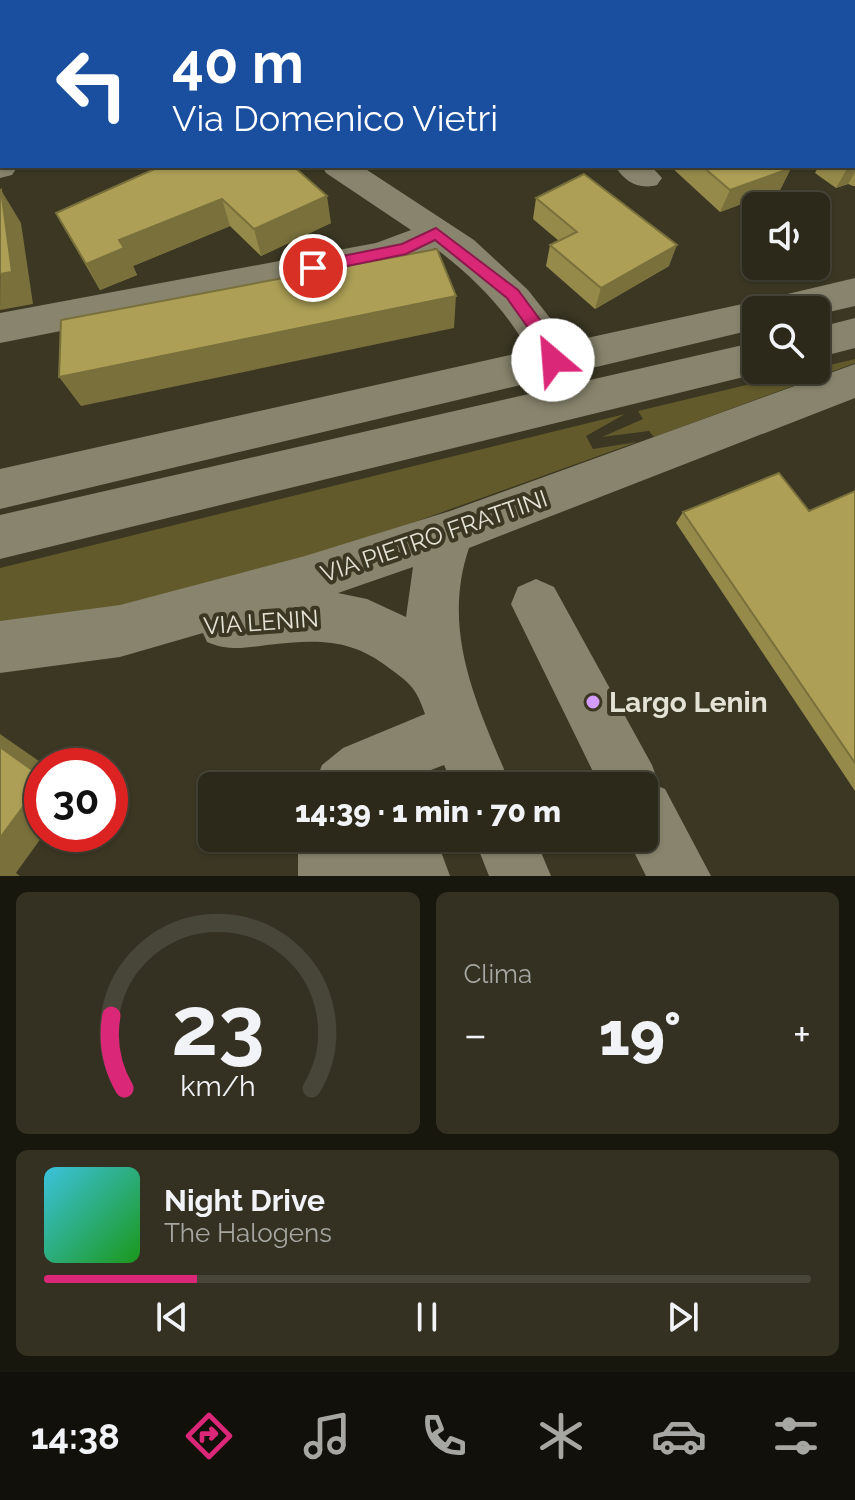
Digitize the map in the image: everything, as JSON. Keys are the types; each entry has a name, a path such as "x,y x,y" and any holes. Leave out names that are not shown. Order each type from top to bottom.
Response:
{"street":[{"path":"341,168 436,233 513,294 543,336 553,360"},
{"path":"0,328 376,256 406,248 436,233"},
{"path":"830,299 854,294"},
{"path":"0,489 742,318"},
{"path":"830,339 855,333"},
{"path":"0,537 742,361"},
{"name":"VIA PIETRO FRATTINI","path":"0,647 120,631 305,580 450,533 855,381"},
{"path":"300,420 344,456"},
{"path":"285,470 300,420"},
{"path":"450,533 435,569 432,588 435,669 476,772"},
{"path":"536,604 624,772"},
{"name":"VIA LENIN","path":"120,631 304,616 329,618 366,624 435,669"},
{"path":"375,772 460,731"},
{"path":"658,836 680,876"},
{"path":"328,852 329,876"},
{"path":"368,852 374,876"},
{"path":"411,852 419,876"}],"shaded area":[{"path":"855,359 855,363 830,372 830,365"},
{"path":"751,384 798,384 654,437 649,431 602,437 643,419 638,411"},
{"path":"625,414 586,436 593,449 637,442 284,569 229,584 0,631 0,568"}],"building":[{"path":"157,168 295,168 327,196 254,229 222,199 119,240 124,248 86,264 56,213"},
{"path":"704,168 791,168 730,190"},
{"path":"584,174 677,245 601,288 550,245 577,232 536,198"},
{"path":"0,191 12,272 0,274"},
{"path":"437,249 456,296 59,377 61,320"},
{"path":"779,473 809,511 855,491 855,763 683,512"},
{"path":"0,747 24,764 24,805 0,838"}],"place":[{"name":"Largo Lenin","path":"593,702"}],"route":[{"path":"313,268 406,248 436,233 488,271 513,294 543,336 553,360"}]}
